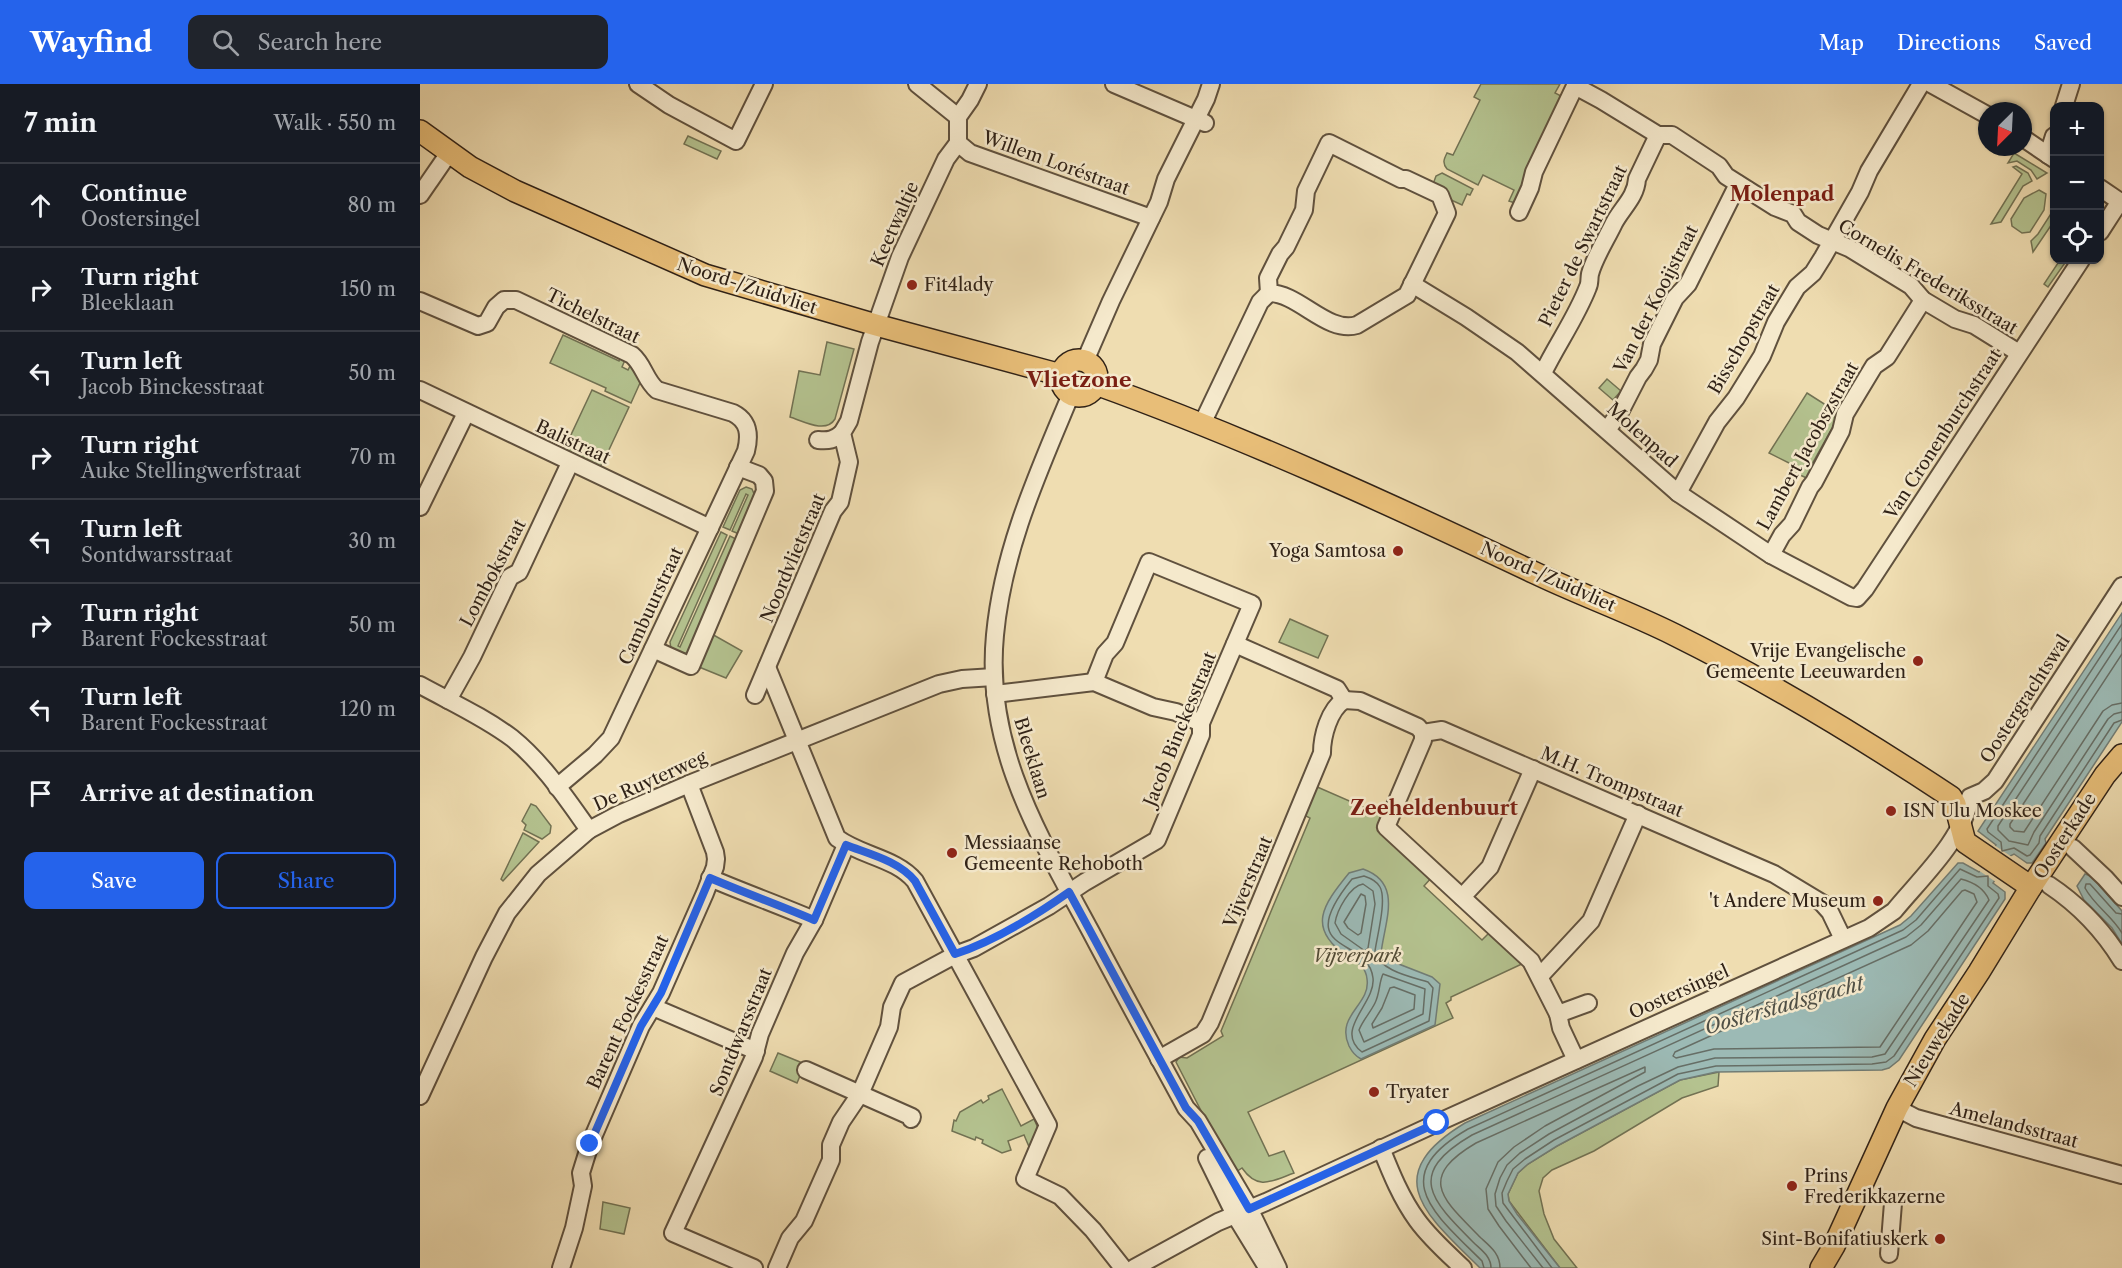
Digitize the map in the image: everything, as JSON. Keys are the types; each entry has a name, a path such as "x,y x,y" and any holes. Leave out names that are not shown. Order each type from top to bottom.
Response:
{"main road":[{"name":"Noord-/Zuidvliet","path":"420,131 449,153 515,191 698,272 728,283 876,326 1061,375"},
{"path":"1078,360 1085,362 1095,371 1096,384 1084,396 1076,396 1063,387 1061,375 1066,365 1071,362 1078,360"},
{"name":"Noord-/Zuidvliet","path":"1096,384 1202,424 1431,524 1676,636 1807,708 1951,797 1955,804 1960,828"},
{"name":"Oosterkade","path":"2041,889 2073,848 2121,756"},
{"name":"Oosterkade","path":"2041,889 2105,775 2121,756"},
{"path":"1960,828 1965,842 1995,864 2041,889"},
{"name":"Nieuwekade","path":"1834,1246 1897,1108 1935,1040 1979,972 2021,925 2041,889"},
{"path":"1821,1268 1834,1246"},
{"path":"1830,1268 1834,1246"}],"street":[{"path":"638,84 669,105 736,141 764,84"},
{"path":"917,84 958,117 978,84"},
{"path":"1114,84 1201,121"},
{"path":"1201,121 1211,84"},
{"path":"1085,362 1159,202 1166,179 1201,121 1219,84"},
{"name":"Bisschopstraat","path":"1678,493 1694,466 1700,449 1762,356 1776,322 1797,287 1814,273 1860,192 1869,171 1921,84"},
{"path":"1931,84 1978,110"},
{"path":"2065,102 2072,84"},
{"path":"1519,212 1530,188 1534,172 1576,85"},
{"name":"Cornelis Frederiksstraat","path":"1576,85 1658,135 1672,135 1719,166 1726,176 1738,184 1775,207 1793,214 1798,222 1831,241 1849,248 1911,286 1923,300 1954,319 1974,325 2019,353"},
{"name":"Willem Loréstraat","path":"958,117 958,143 970,153 1151,218"},
{"name":"Pieter de Swartstraat","path":"1543,373 1557,345 1568,330 1590,284 1590,273 1618,216 1627,207 1637,179 1658,135"},
{"name":"Keetwaltje","path":"876,326 900,257 946,159 958,143"},
{"path":"1202,424 1260,302 1269,293 1268,278 1304,210 1306,191 1329,143 1401,179 1407,179 1440,195 1447,213 1407,295 1351,327 1339,326 1284,297 1269,293"},
{"path":"2032,144 2050,156"},
{"path":"420,195 449,153"},
{"name":"Van der Kooijstraat","path":"1607,430 1620,412 1649,360 1652,344 1670,307 1688,284 1738,184"},
{"path":"2104,191 2121,202 2104,226"},
{"name":"Van Cronenburchstraat","path":"1857,598 1865,590 2078,264"},
{"name":"Molenpad","path":"1412,284 1500,340 1543,373 1678,493 1771,555 1857,598"},
{"name":"Tichelstraat","path":"420,301 478,326 487,323 496,307 504,300 516,300 632,355 639,361 649,381 657,390 733,413 741,417 745,423"},
{"name":"Lambert Jacobszstraat","path":"1771,555 1782,535 1792,524 1814,483 1841,431 1846,412 1874,366 1887,357 1923,300"},
{"path":"818,440 835,439 842,433 849,421 876,326"},
{"name":"Balistraat","path":"420,390 710,528"},
{"name":"Bleeklaan","path":"1071,394 1012,543 997,616 994,653 995,686 1001,733 1015,782 1034,826 1186,1108 1191,1126 1278,1268"},
{"path":"420,507 466,413"},
{"name":"Cambuurstraat","path":"557,787 595,755 611,738 738,467 749,439 745,423"},
{"name":"Noordvlietstraat","path":"755,695 833,511 840,502 849,462 842,433"},
{"name":"Lombokstraat","path":"448,700 472,657 510,577 519,572 570,462"},
{"path":"653,649 691,666 765,491 764,481 759,475 738,467"},
{"name":"Jacob Binckesstraat","path":"777,1268 790,1238 804,1221 831,1161 831,1145 841,1122 860,1094 889,1027 892,1007 903,983 955,954 974,948 1049,906 1157,840 1201,735 1201,723 1252,604 1149,562 1115,643 1105,654 1094,681"},
{"name":"Oostergrachtswal","path":"1960,828 1970,797 1984,791 1995,781 2122,586"},
{"path":"1235,644 1337,689 1344,700"},
{"path":"767,667 837,838 846,845 900,868 909,873 915,881 1048,1125 1025,1179 1060,1196 1093,1230 1123,1268"},
{"name":"De Ruyterweg","path":"420,1096 484,957 507,913 538,874 589,830 619,814 689,784 939,684 956,680 995,686 1094,681"},
{"path":"1094,681 1154,707 1176,712 1201,723"},
{"path":"420,685 512,738 537,762 589,830"},
{"name":"M.H. Trompstraat","path":"1344,700 1360,701 1418,727 1423,733 1442,730 1774,874 1822,903 1830,912 1843,939"},
{"name":"Vijverstraat","path":"1159,1059 1203,1034 1210,1023 1322,753 1322,740 1335,709 1344,700"},
{"path":"1423,733 1423,740 1386,827 1531,961 1558,1014 1561,1028 1576,1060"},
{"path":"1462,897 1490,867 1533,769"},
{"name":"Barent Fockesstraat","path":"561,1268 574,1228 583,1186 581,1173 585,1158 636,1036 661,993 716,859 689,784"},
{"path":"1540,976 1591,921 1638,814"},
{"name":"Oostersingel","path":"1134,1268 1204,1229 1869,928 1894,911 1960,828"},
{"name":"Sontdwarsstraat","path":"754,1268 673,1233 756,1051 760,1034 795,953 814,920 846,845"},
{"path":"2073,848 2122,897"},
{"path":"710,878 755,897 765,898 814,920"},
{"path":"2041,889 2092,920 2105,935 2122,962"},
{"path":"1558,1014 1588,1003"},
{"path":"653,1007 756,1051"},
{"path":"806,1070 912,1117 911,1119"},
{"name":"Amelandsstraat","path":"1897,1108 1916,1118 2122,1175"},
{"path":"1381,1148 1397,1186 1411,1210 1429,1233 1463,1268"},
{"path":"1888,1254 1893,1203"},
{"name":"Bleeklaan","path":"1242,1212 1268,1268"}],"green space":[{"path":"1481,84 1560,84 1555,93 1565,98 1515,203 1509,201 1514,190 1483,175 1478,185 1447,169 1444,165 1447,153 1453,155 1480,100 1474,97"},
{"path":"688,136 721,151 717,159 684,144"},
{"path":"2012,156 2019,156 2047,173 2037,179 2031,170 2017,161 2008,163"},
{"path":"2016,166 2028,173 2032,181 2023,186 2001,222 1991,224 2022,174 2013,167"},
{"path":"1442,173 1473,189 1470,195 1467,194 1462,205 1449,199 1449,195 1432,187 1436,176"},
{"path":"2039,190 2046,194 2044,210 2030,232 2022,233 2012,226 2011,219 2024,198"},
{"path":"2050,215 2050,227 2033,252 2031,241"},
{"path":"2057,264 2064,264 2048,287 2044,284"},
{"path":"563,335 619,361 620,358 625,360 622,367 628,370 631,364 634,367 640,383 631,403 605,391 606,388 550,363"},
{"path":"827,342 854,349 835,419 826,426 820,426 790,417 799,371 820,375"},
{"path":"1607,379 1621,391 1613,400 1599,388"},
{"path":"592,390 629,407 607,454 570,437"},
{"path":"1807,393 1840,414 1811,466 1817,469 1811,480 1789,470 1791,464 1769,453"},
{"path":"569,440 605,456 599,470 563,452"},
{"path":"746,487 752,489 755,496 739,534 732,531 748,495 746,494 730,530 723,527 740,490"},
{"path":"721,532 727,535 678,646 680,647 730,536 736,539 687,654 671,649 670,642"},
{"path":"1290,619 1328,636 1318,658 1279,642"},
{"path":"710,633 742,651 726,678 699,667"},
{"name":"Vijverpark","path":"1315,786 1384,816 1432,877 1424,886 1482,940 1491,931 1524,963 1451,997 1451,1000 1446,1003 1453,1018 1248,1112 1269,1156 1284,1151 1294,1173 1272,1181 1260,1182 1254,1180 1242,1168 1236,1172 1176,1062 1179,1057 1187,1058 1223,1036 1221,1031 1310,818 1304,815"},
{"path":"531,804 536,806 551,826 550,833 542,839 524,830 526,825 522,821"},
{"path":"523,833 539,842 503,881 501,879"},
{"path":"778,1053 805,1064 797,1083 770,1071"},
{"path":"1719,1072 1718,1086 1682,1098 1594,1151 1552,1170 1543,1178 1539,1191 1544,1214 1554,1239 1577,1268 1560,1268 1509,1201 1508,1194 1518,1173 1557,1146 1680,1080"},
{"path":"1002,1089 1021,1126 1034,1119 1038,1128 1030,1149 1024,1135 1008,1141 1011,1150 1002,1153 982,1143 983,1140 976,1137 975,1140 952,1131 954,1120 956,1121 960,1112 981,1100 983,1103 989,1099 988,1096"},
{"path":"603,1202 630,1208 624,1234 600,1229"}],"water":[{"name":"Oosterstadsgracht","path":"2122,613 2122,722 2045,839 2046,843 2032,863 2027,863 2014,854 2010,856 1993,883 2005,892 2005,899 1899,1060 1889,1068 1882,1070 1716,1072 1680,1080 1557,1146 1518,1173 1508,1194 1509,1201 1517,1214 1560,1268 1480,1268 1443,1231 1429,1214 1420,1196 1417,1179 1422,1161 1438,1143 1465,1123 1900,925 1911,916 1958,863 1963,863 1979,872 1996,845 1978,831"},
{"path":"1363,869 1375,875 1383,883 1387,893 1388,916 1381,953 1386,959 1432,977 1440,984 1435,1025 1361,1059 1349,1046 1346,1026 1367,988 1365,971 1334,946 1326,936 1323,916 1332,896 1349,873"},
{"path":"2085,874 2091,876 2122,911 2122,944 2112,928 2084,900 2077,886"}],"pier":[{"path":"1994,845 2012,857 1996,882 1978,870"}],"place":[{"name":"Fit4lady","path":"912,285"},
{"name":"Yoga Samtosa","path":"1398,551"},
{"name":"Vrije Evangelische Gemeente Leeuwarden","path":"1918,661"},
{"name":"ISN Ulu Moskee","path":"1891,811"},
{"name":"Messiaanse Gemeente Rehoboth","path":"952,853"},
{"name":"'t Andere Museum","path":"1878,901"},
{"name":"Tryater","path":"1374,1092"},
{"name":"Prins Frederikkazerne","path":"1792,1186"},
{"name":"Sint-Bonifatiuskerk","path":"1940,1239"}],"district":[{"name":"Molenpad","path":"1782,194"},
{"name":"Vlietzone","path":"1079,380"},
{"name":"Zeeheldenbuurt","path":"1434,808"}],"route":[{"path":"590,1144 641,1026 661,993 710,878 755,897 765,898 814,920 846,845 909,873 955,954 974,948 1049,906 1069,892 1186,1108 1198,1121 1249,1209 1437,1123"}]}
